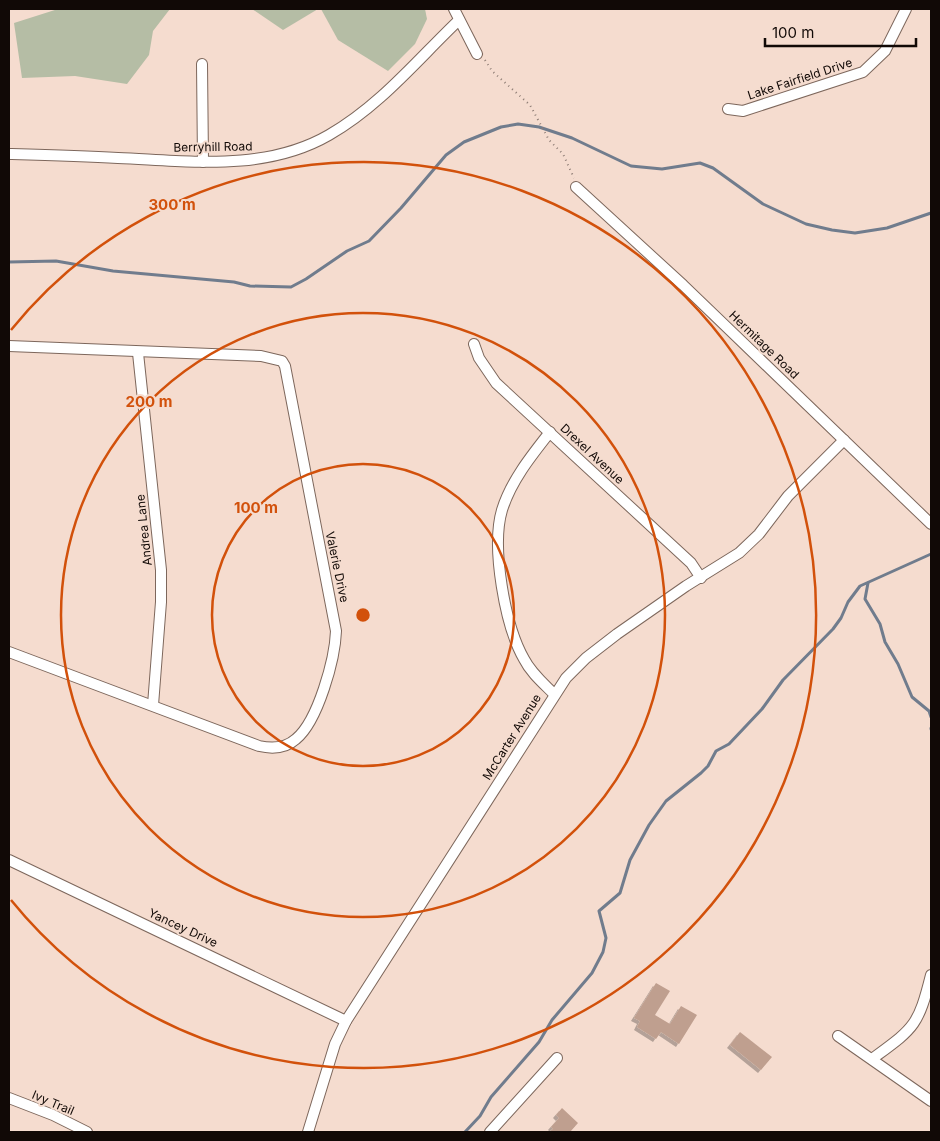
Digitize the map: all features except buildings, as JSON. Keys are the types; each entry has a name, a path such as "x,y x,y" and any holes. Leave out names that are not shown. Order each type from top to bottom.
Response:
{"street":[{"path":"454,9 477,54"},
{"name":"Lake Fairfield Drive","path":"728,109 743,111 863,72 885,51 906,9"},
{"name":"Berryhill Road","path":"9,154 203,162 254,160 280,155 330,134 397,81 459,20"},
{"path":"202,64 203,162"},
{"name":"Hermitage Road","path":"576,186 931,524"},
{"name":"Drexel Avenue","path":"474,344 489,376 691,563 701,578"},
{"name":"Valerie Drive","path":"9,346 138,353 261,356 282,361 336,631 333,664 312,716 298,738 284,746 272,748 259,746 9,652"},
{"name":"Andrea Lane","path":"138,353 161,570 161,602 153,705"},
{"path":"550,432 533,453 506,499 498,527 498,547 502,584 520,652 532,671 554,694"},
{"name":"McCarter Avenue","path":"308,1132 335,1044 346,1021 423,904 554,694 566,678 586,658 617,634 726,563 750,544 788,496 844,440"},
{"name":"Yancey Drive","path":"9,860 346,1021"},
{"path":"872,1059 915,1024 924,1005 931,975"},
{"path":"838,1036 931,1101"},
{"path":"490,1132 557,1058"},
{"name":"Ivy Trail","path":"9,1098 53,1115 87,1132"}],"path":[{"path":"477,54 530,105 549,140 563,154 570,168"}],"green space":[{"path":"58,9 170,9 153,31 149,55 127,84 75,76 22,78 14,23"},
{"path":"252,9 318,9 283,30"},
{"path":"321,9 425,9 427,19 415,44 388,71 338,40"}],"waterway":[{"path":"9,262 56,261 113,271 234,282 250,286 291,287 347,251 369,241 401,208 446,155 464,142 501,127 518,124 539,127 572,138 631,166 662,169 700,163 713,168 763,204 806,224 832,230 855,233 887,228 931,213"},
{"path":"465,1132 480,1116 491,1097 539,1042 552,1020 592,973 603,952 606,938 599,911 620,893 630,860 649,825 666,801 701,773 708,766 716,751 729,744 762,709 783,680 833,629 841,618 848,602 860,586 931,554"},
{"path":"868,583 865,599 880,624 885,642 898,664 912,697 929,711 931,717"}]}
